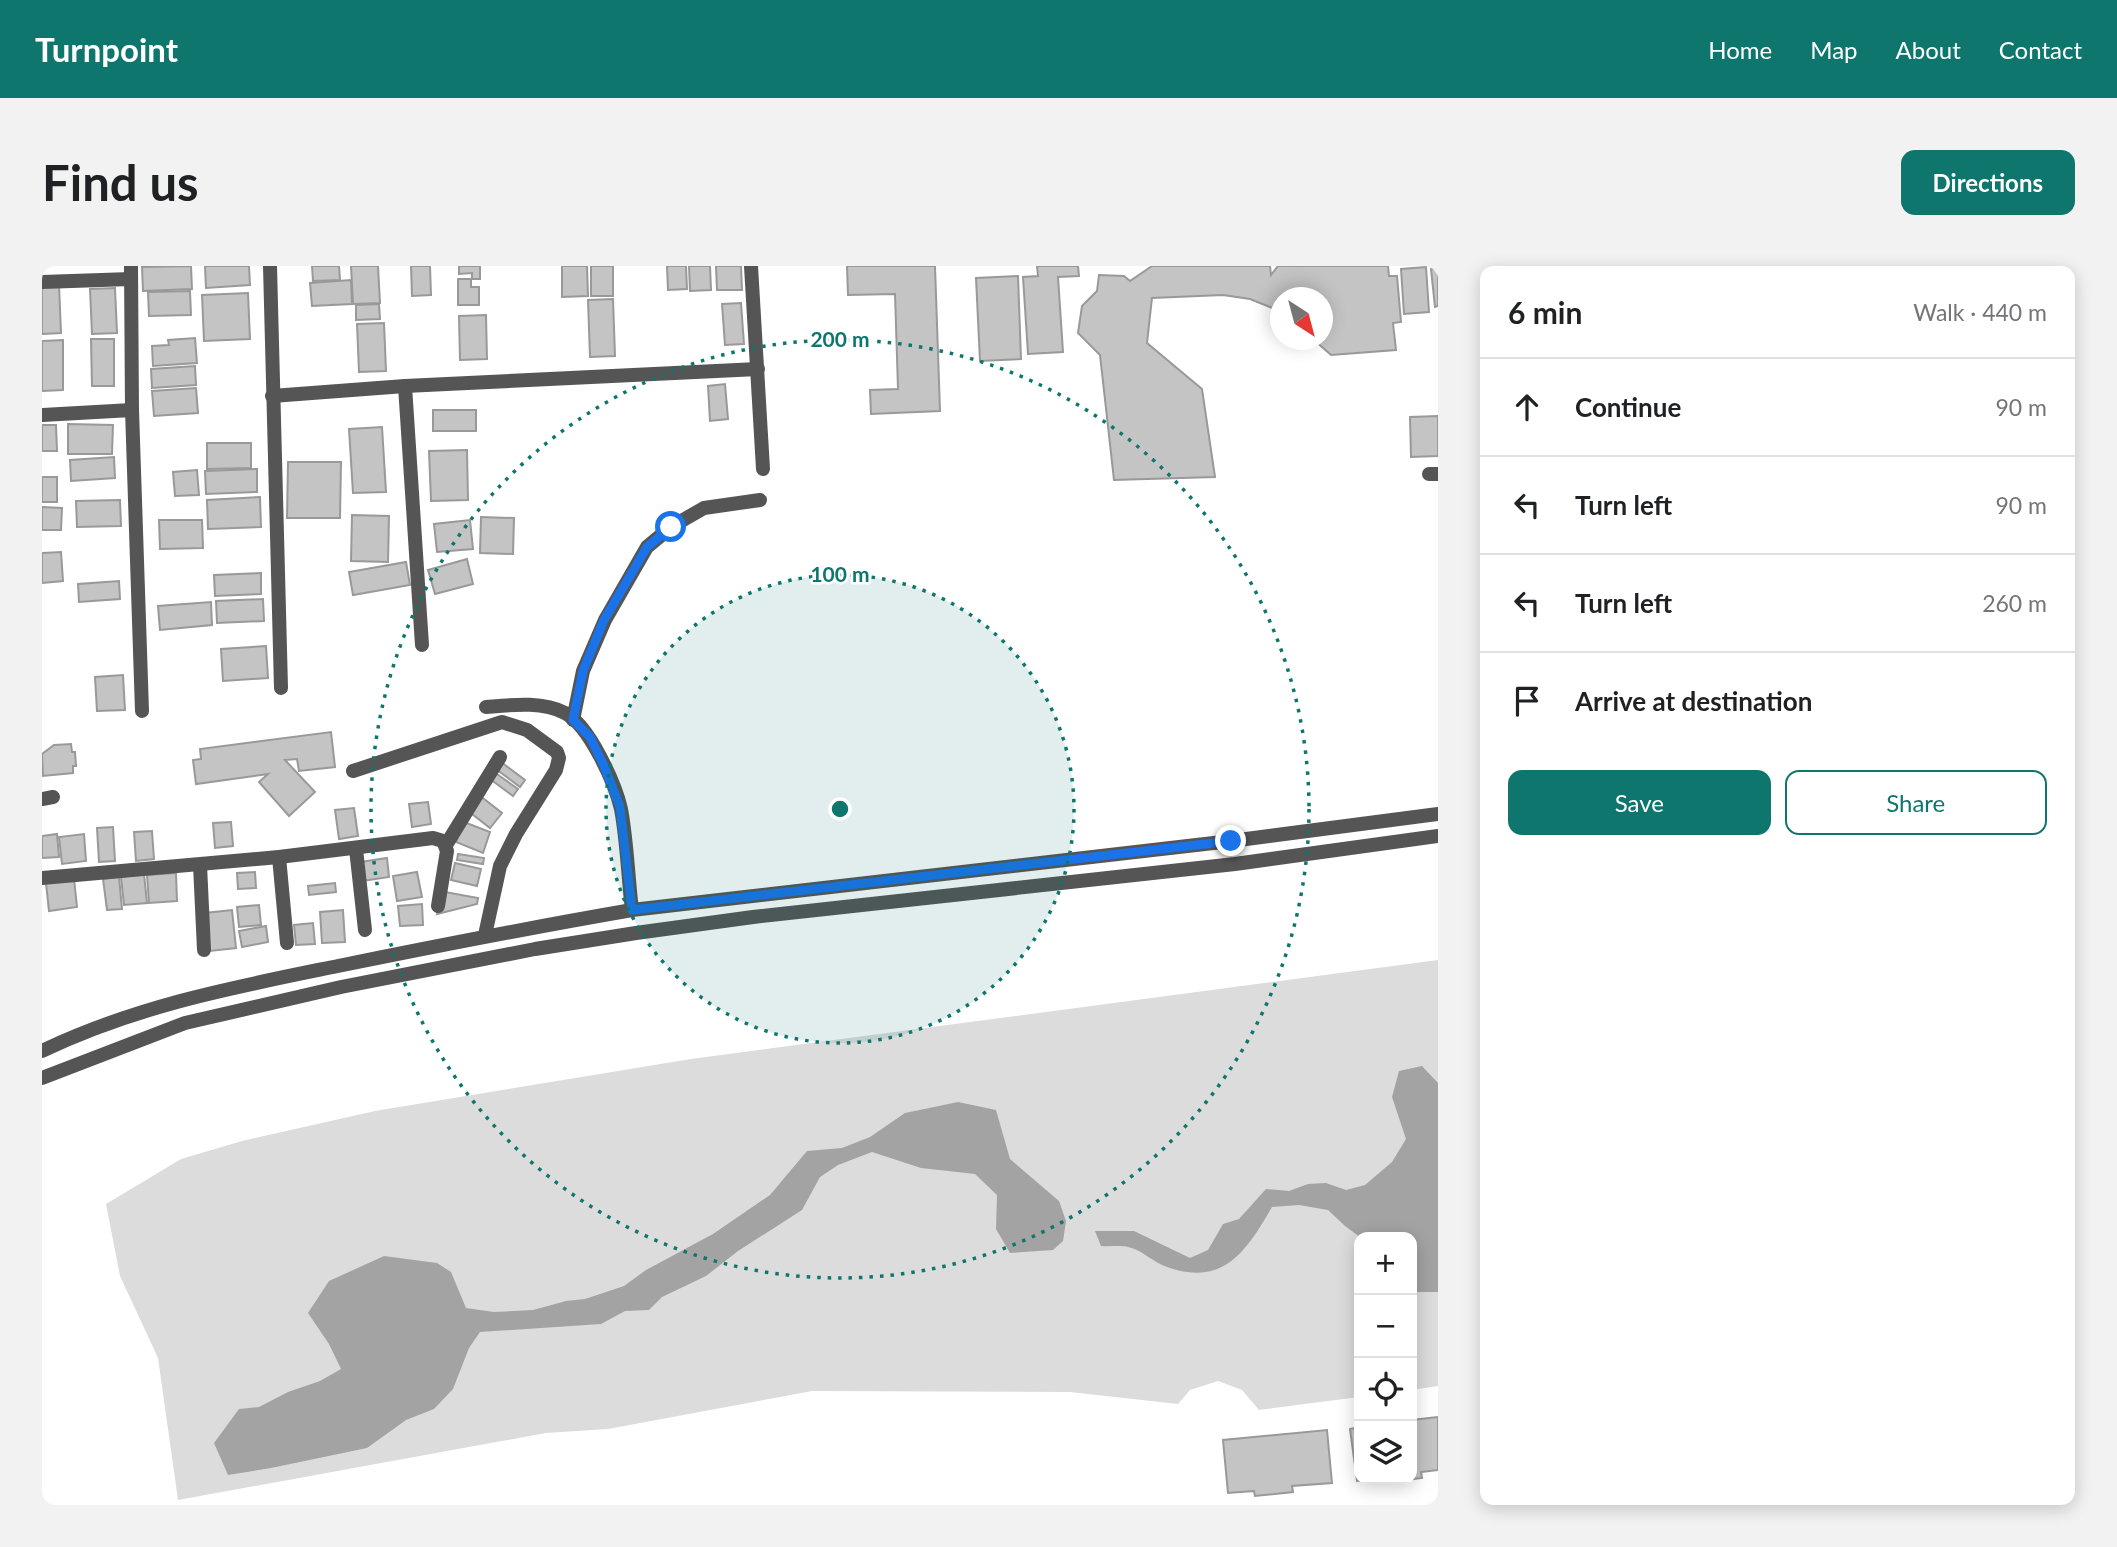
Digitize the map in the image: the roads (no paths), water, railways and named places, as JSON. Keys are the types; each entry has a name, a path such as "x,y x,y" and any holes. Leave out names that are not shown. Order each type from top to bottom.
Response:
{"street":[{"path":"270,266 281,688"},
{"path":"751,266 763,468"},
{"path":"42,282 131,273 132,410 142,711"},
{"path":"272,396 405,386 758,369"},
{"path":"405,386 422,645"},
{"path":"42,415 132,410"},
{"path":"573,720 583,671 604,620 647,547 671,527 704,508 760,500"},
{"path":"486,707 536,705 566,713 590,737 620,807 632,910"},
{"path":"353,771 502,722 527,730 557,752 559,758 556,769 516,834 500,866 485,935"},
{"path":"446,845 500,757"},
{"path":"42,1051 98,1026 210,992 485,935 632,910 1231,841 1438,814"},
{"path":"42,1079 186,1023 341,987 587,940 753,917 1235,864 1438,836"},
{"path":"42,878 279,857 433,838 443,841 447,851 438,906"},
{"path":"1231,841 1235,864"},
{"path":"356,849 365,930"},
{"path":"279,857 286,943"},
{"path":"200,865 204,950"},
{"path":"462,940 465,962"}]}
